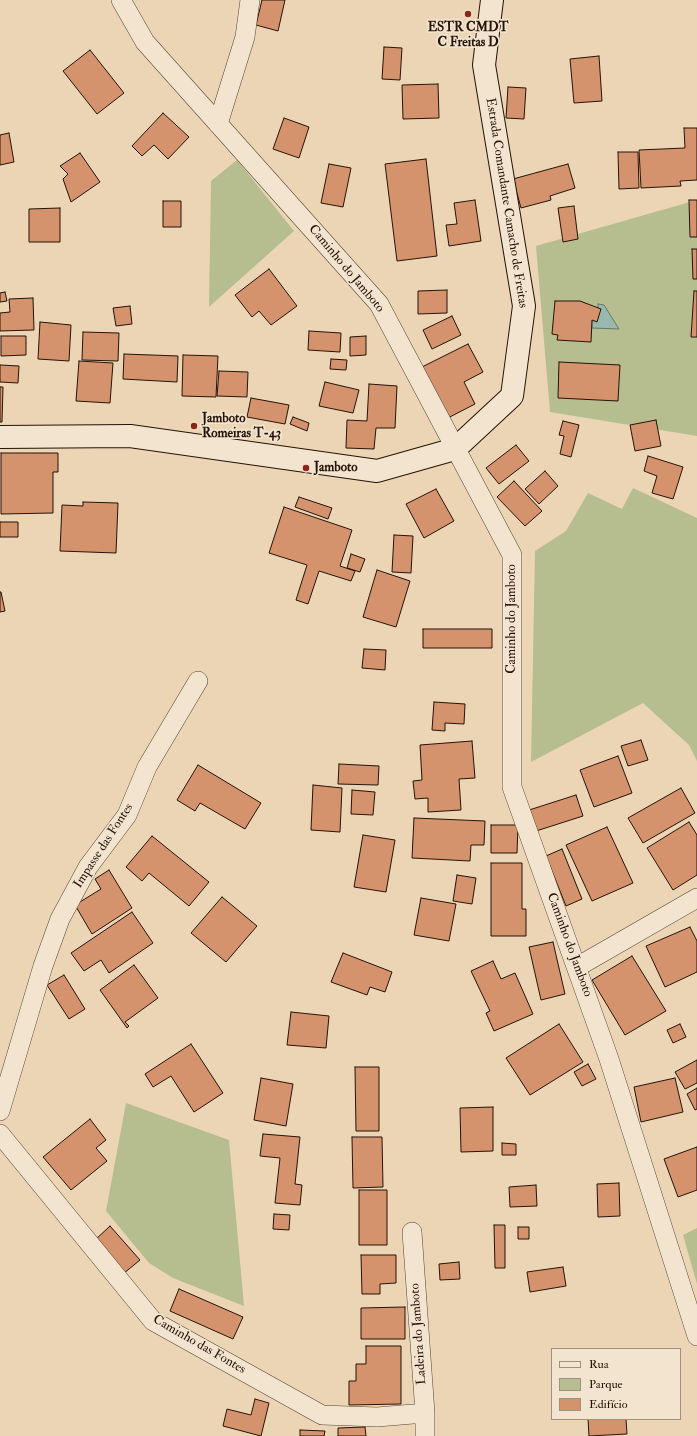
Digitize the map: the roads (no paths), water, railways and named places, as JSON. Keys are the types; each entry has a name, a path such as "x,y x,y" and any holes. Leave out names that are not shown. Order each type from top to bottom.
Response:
{"main road":[{"name":"Estrada Comandante Camacho de Freitas","path":"0,437 130,436 377,471 455,449 512,396 524,306 484,65 492,0"}],"street":[{"name":"Caminho do Jamboto","path":"121,0 145,42 379,304 512,555 512,787 609,1059 697,1336"},
{"path":"218,124 245,37 250,0"},
{"name":"Impasse das Fontes","path":"0,1111 43,966 60,919 88,867 127,815 147,768 198,681"},
{"path":"577,967 697,898"},
{"name":"Caminho das Fontes","path":"0,1134 153,1321 322,1415 377,1416 425,1413"},
{"name":"Ladeira do Jamboto","path":"412,1232 425,1413 425,1436"}],"water":[{"path":"598,304 604,305 619,329 592,328 592,320 601,309 598,308"}],"place":[{"name":"ESTR CMDT C Freitas D","path":"468,14"},
{"name":"Jamboto Romeiras T-43","path":"194,426"},
{"name":"Jamboto","path":"306,468"}]}
